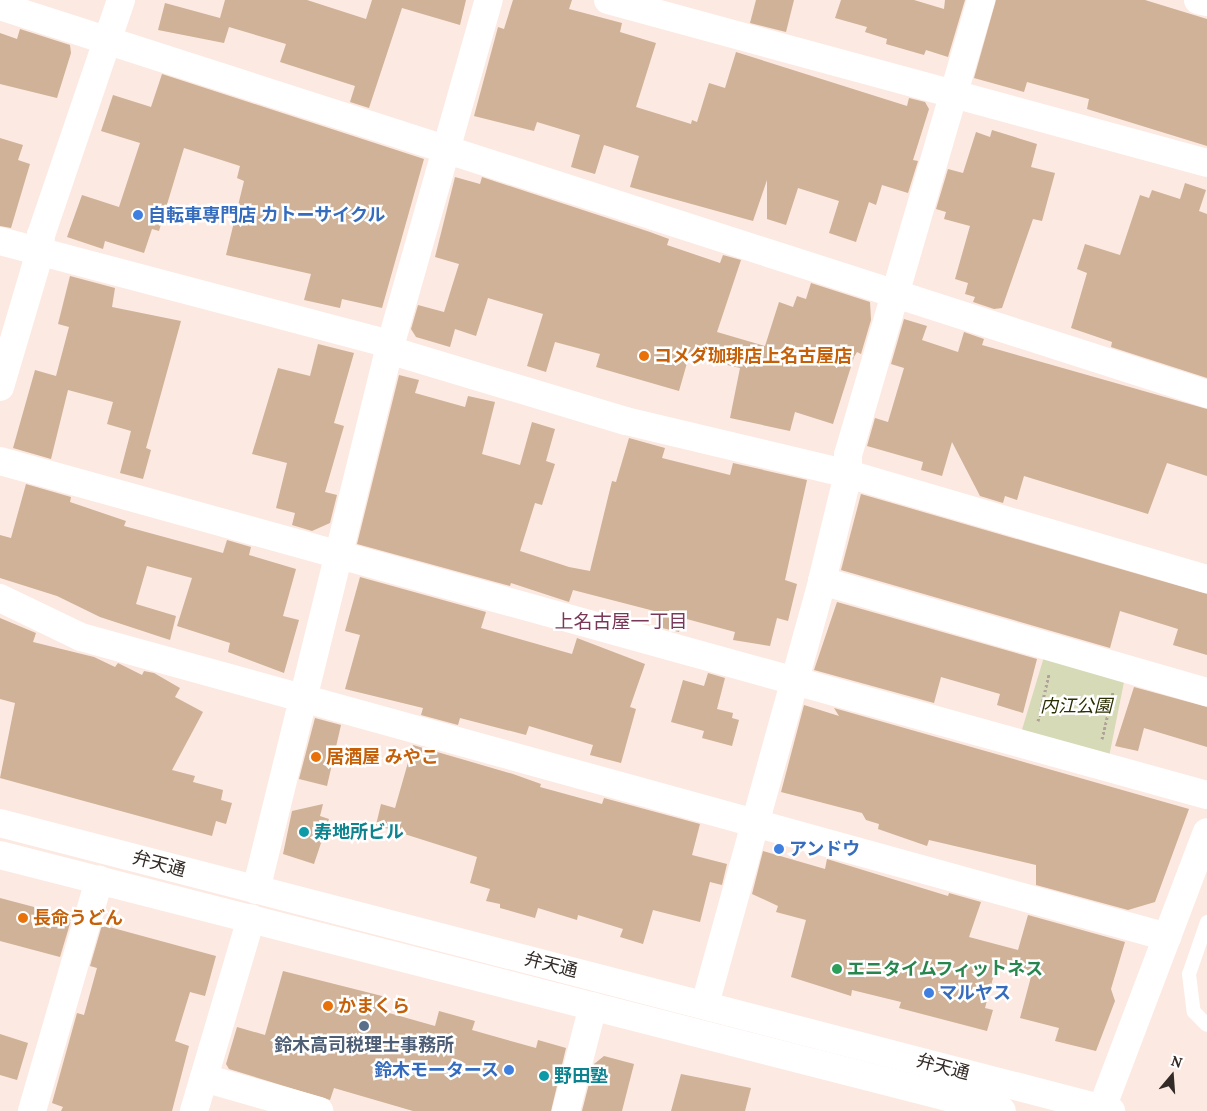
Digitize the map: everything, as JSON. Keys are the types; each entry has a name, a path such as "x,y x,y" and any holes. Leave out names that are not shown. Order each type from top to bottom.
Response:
{"street":[{"path":"0,387 40,252 41,235 121,0"},
{"path":"256,890 390,347 489,0"},
{"path":"608,0 955,96 1207,163"},
{"path":"705,1004 822,581 848,474 848,456 955,96 981,0"},
{"path":"1198,0 1207,2"},
{"path":"0,6 108,39 1207,394"},
{"path":"0,241 390,347 626,421 848,474 1207,579"},
{"path":"0,460 794,682 1207,795"},
{"path":"822,581 1207,692"},
{"path":"0,598 82,637 302,700 756,822 1167,937"},
{"name":"弁天通","path":"0,823 705,1004 1103,1110"},
{"path":"1103,1110 1207,832"},
{"name":"弁天通","path":"0,855 1002,1111"},
{"path":"32,1111 99,880"},
{"path":"194,1111 251,918"},
{"path":"566,1111 593,1006"},
{"path":"204,1078 319,1111"}],"lane":[{"path":"1207,922 1202,953 1189,974 1190,997 1194,1012 1207,1025"}],"path":[{"path":"1046,725 1037,723 1049,674 1058,675"},
{"path":"1094,738 1102,739 1114,686"}],"green space":[{"name":"内江公園","path":"1044,657 1125,677 1109,757 1021,733"}],"building":[{"path":"225,0 307,0 366,19 372,0 466,0 460,25 402,8 369,108 350,102 355,86 280,62 286,44 229,27 224,43 158,30 165,3 220,18"},
{"path":"513,0 572,0 569,9 622,23 620,32 656,43 636,107 691,124 692,120 697,122 709,83 725,88 736,52 907,106 909,98 925,102 929,109 913,160 918,161 908,193 882,185 876,205 869,202 856,242 829,233 839,201 798,188 786,225 767,219 767,180 753,221 630,187 639,156 604,145 595,174 571,167 580,135 537,122 534,131 474,116 498,27 504,29"},
{"path":"756,0 794,0 786,32 750,23"},
{"path":"841,0 914,0 944,9 945,0 965,0 948,57 926,50 924,55 886,44 887,39 865,32 867,27 835,18"},
{"path":"996,0 1145,0 1207,19 1207,146 1087,109 1089,99 1027,82 1024,92 974,78"},
{"path":"20,29 70,45 71,53 57,98 0,84 0,33 17,39"},
{"path":"162,74 424,159 382,308 342,299 340,308 304,300 311,274 226,255 244,181 237,178 240,166 184,148 159,231 152,229 144,253 105,241 103,249 67,237 82,195 119,207 140,143 101,131 113,95 151,107"},
{"path":"992,130 1037,144 1031,167 1055,173 1042,221 1033,219 1002,308 994,309 973,302 975,297 965,294 968,283 955,279 970,226 944,219 946,212 936,209 948,169 963,173 976,132 990,137"},
{"path":"0,138 23,145 18,160 30,164 11,228 0,226"},
{"path":"455,177 480,184 482,177 650,232 669,239 667,245 720,263 723,255 741,260 717,332 765,346 779,302 793,307 797,296 806,299 811,283 870,302 871,320 861,354 857,352 854,357 833,424 795,412 790,431 730,418 740,368 689,356 679,391 596,367 600,354 555,342 546,372 527,366 543,314 488,298 476,336 455,329 450,347 416,337 411,329 418,305 444,312 459,264 435,257"},
{"path":"1185,183 1206,190 1199,211 1207,214 1207,378 1111,347 1112,342 1071,328 1087,273 1077,269 1085,244 1120,255 1140,195 1149,198 1152,190 1180,199"},
{"path":"70,276 115,288 112,307 181,321 146,448 151,450 143,479 120,473 131,431 107,424 113,402 68,390 51,459 13,448 35,370 56,376 69,327 58,324"},
{"path":"904,319 927,326 922,340 958,352 964,332 984,339 982,345 1207,409 1207,476 1167,463 1148,514 1024,476 1017,500 1005,496 1003,503 980,496 952,442 942,476 921,470 923,462 867,446 875,418 888,422 904,368 891,364"},
{"path":"318,344 354,353 334,423 344,426 325,492 337,495 330,523 312,531 292,525 295,513 276,508 287,463 252,454 278,368 310,376"},
{"path":"399,375 419,380 415,393 465,407 468,396 495,402 482,454 520,465 532,422 555,429 546,461 555,464 542,505 535,503 520,551 569,567 590,571 612,481 616,482 629,438 665,448 662,458 730,475 733,463 807,480 785,580 797,584 788,621 777,618 770,646 733,640 735,632 683,618 679,632 658,627 662,613 573,590 569,602 511,583 510,586 357,544"},
{"path":"26,484 71,497 70,502 126,521 124,526 223,553 227,540 251,547 249,555 296,569 283,616 299,620 284,673 228,652 230,643 177,626 192,578 147,566 136,604 176,616 170,640 100,617 57,596 0,578 0,535 11,538"},
{"path":"861,494 1207,594 1207,655 1173,645 1178,629 1120,611 1110,648 841,570"},
{"path":"360,577 486,612 481,628 572,654 577,638 645,664 630,707 636,709 621,763 590,755 593,745 529,726 526,735 460,718 458,725 421,715 423,708 345,689 360,635 345,631"},
{"path":"837,602 1037,659 1023,713 997,705 1000,694 941,677 934,703 814,670"},
{"path":"0,618 36,633 33,642 94,657 115,667 118,663 142,675 144,671 154,673 180,688 175,697 203,712 172,770 195,776 193,782 223,790 221,800 232,803 226,824 216,821 212,836 0,778 15,703 0,699"},
{"path":"708,673 725,678 717,709 733,713 732,718 739,720 732,746 702,738 704,731 671,722 683,680 704,686"},
{"path":"1134,687 1207,707 1207,747 1144,728 1138,751 1115,746"},
{"path":"804,705 839,716 834,708 1189,809 1155,902 1128,910 1036,885 1036,865 929,840 927,846 878,829 879,824 866,820 862,813 781,792"},
{"path":"315,718 341,725 327,786 299,779"},
{"path":"413,745 513,774 541,784 540,787 602,804 604,798 700,824 692,855 727,864 722,885 710,882 700,922 653,910 643,944 620,937 623,929 578,915 577,920 538,908 535,918 500,908 500,904 486,901 490,889 470,883 477,857 376,825 381,804 395,808"},
{"name":"寿地所ビル","path":"323,804 320,816 329,819 314,864 283,854 292,811"},
{"path":"763,851 825,869 827,859 948,896 949,893 981,902 969,937 1018,950 1028,915 1125,942 1111,989 1115,1001 1096,1051 1055,1041 1059,1028 1020,1018 1032,973 997,963 985,1008 993,1010 987,1031 899,1008 901,1002 852,990 851,996 791,977 806,920 776,912 778,906 752,894"},
{"path":"0,898 72,917 60,957 0,941"},
{"path":"102,925 216,956 205,996 190,992 175,1041 189,1046 172,1111 61,1111 63,1107 52,1103 77,1013 84,1015 97,968 90,966"},
{"path":"283,971 386,997 382,1011 435,1026 439,1011 475,1021 472,1030 536,1048 538,1040 566,1048 551,1111 413,1111 334,1088 330,1100 229,1069 226,1064 237,1027 265,1035"},
{"path":"0,1034 28,1043 17,1080 0,1075"},
{"path":"604,1056 634,1064 622,1111 582,1111 594,1064"},
{"path":"681,1074 751,1088 745,1111 671,1111"}],"place":[{"name":"自転車専門店 カトーサイクル","path":"138,215"},
{"name":"コメダ珈琲店上名古屋店","path":"644,356"},
{"name":"居酒屋 みやこ","path":"316,757"},
{"name":"寿地所ビル","path":"304,832"},
{"name":"アンドウ","path":"779,849"},
{"name":"長命うどん","path":"23,918"},
{"name":"エニタイムフィットネス","path":"837,969"},
{"name":"マルヤス","path":"929,993"},
{"name":"かまくら","path":"328,1006"},
{"name":"鈴木高司税理士事務所","path":"364,1026"},
{"name":"鈴木モータース","path":"509,1070"},
{"name":"野田塾","path":"544,1076"}],"district":[{"name":"上名古屋一丁目","path":"621,622"}]}
